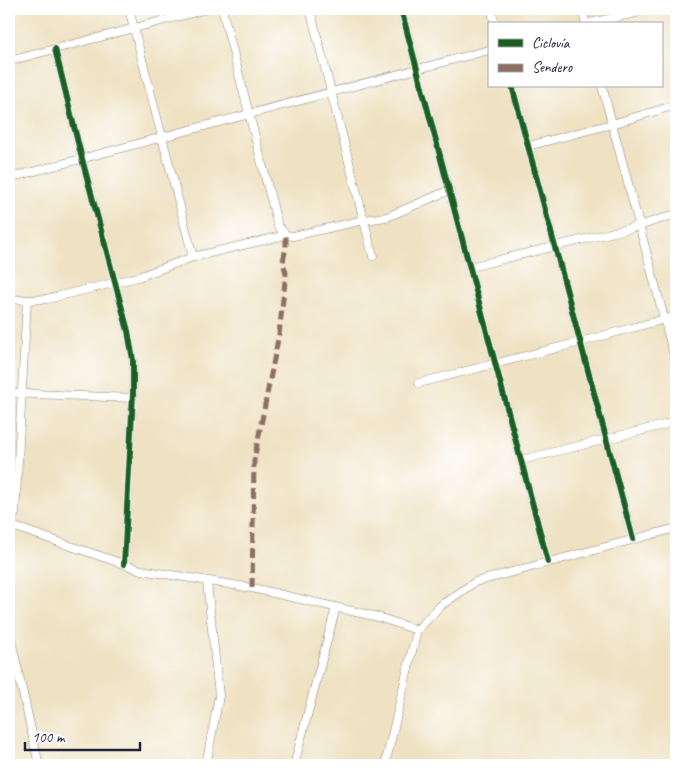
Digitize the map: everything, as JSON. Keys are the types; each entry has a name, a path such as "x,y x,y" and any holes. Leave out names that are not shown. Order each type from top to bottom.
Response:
{"street":[{"path":"129,9 193,257"},
{"path":"9,61 207,9"},
{"path":"222,9 278,226 286,235"},
{"path":"310,9 373,256"},
{"path":"401,9 548,562"},
{"path":"491,9 494,22"},
{"path":"582,9 585,22"},
{"path":"595,22 636,13"},
{"path":"55,49 128,331 133,360 133,398 124,564"},
{"path":"9,178 488,50"},
{"path":"513,88 633,539"},
{"path":"603,88 676,363"},
{"path":"528,146 676,105"},
{"path":"9,299 47,299 138,277 193,257 286,235 293,236 387,216 450,190"},
{"path":"470,267 640,226 676,214"},
{"path":"27,300 15,514 9,524 141,570 252,588 378,617 417,630"},
{"path":"419,383 676,316"},
{"path":"9,393 133,398"},
{"path":"522,460 676,422"},
{"path":"385,765 417,630 440,606 475,582 676,528"},
{"path":"206,765 219,696 207,582"},
{"path":"294,765 336,608"},
{"path":"9,632 39,765"}],"marked path":[{"path":"252,588 254,460 279,334 286,273 283,262 286,235"}],"cycle path":[{"path":"401,9 548,562"},
{"path":"55,49 128,331 133,360 124,564"},
{"path":"513,88 633,539"}]}
